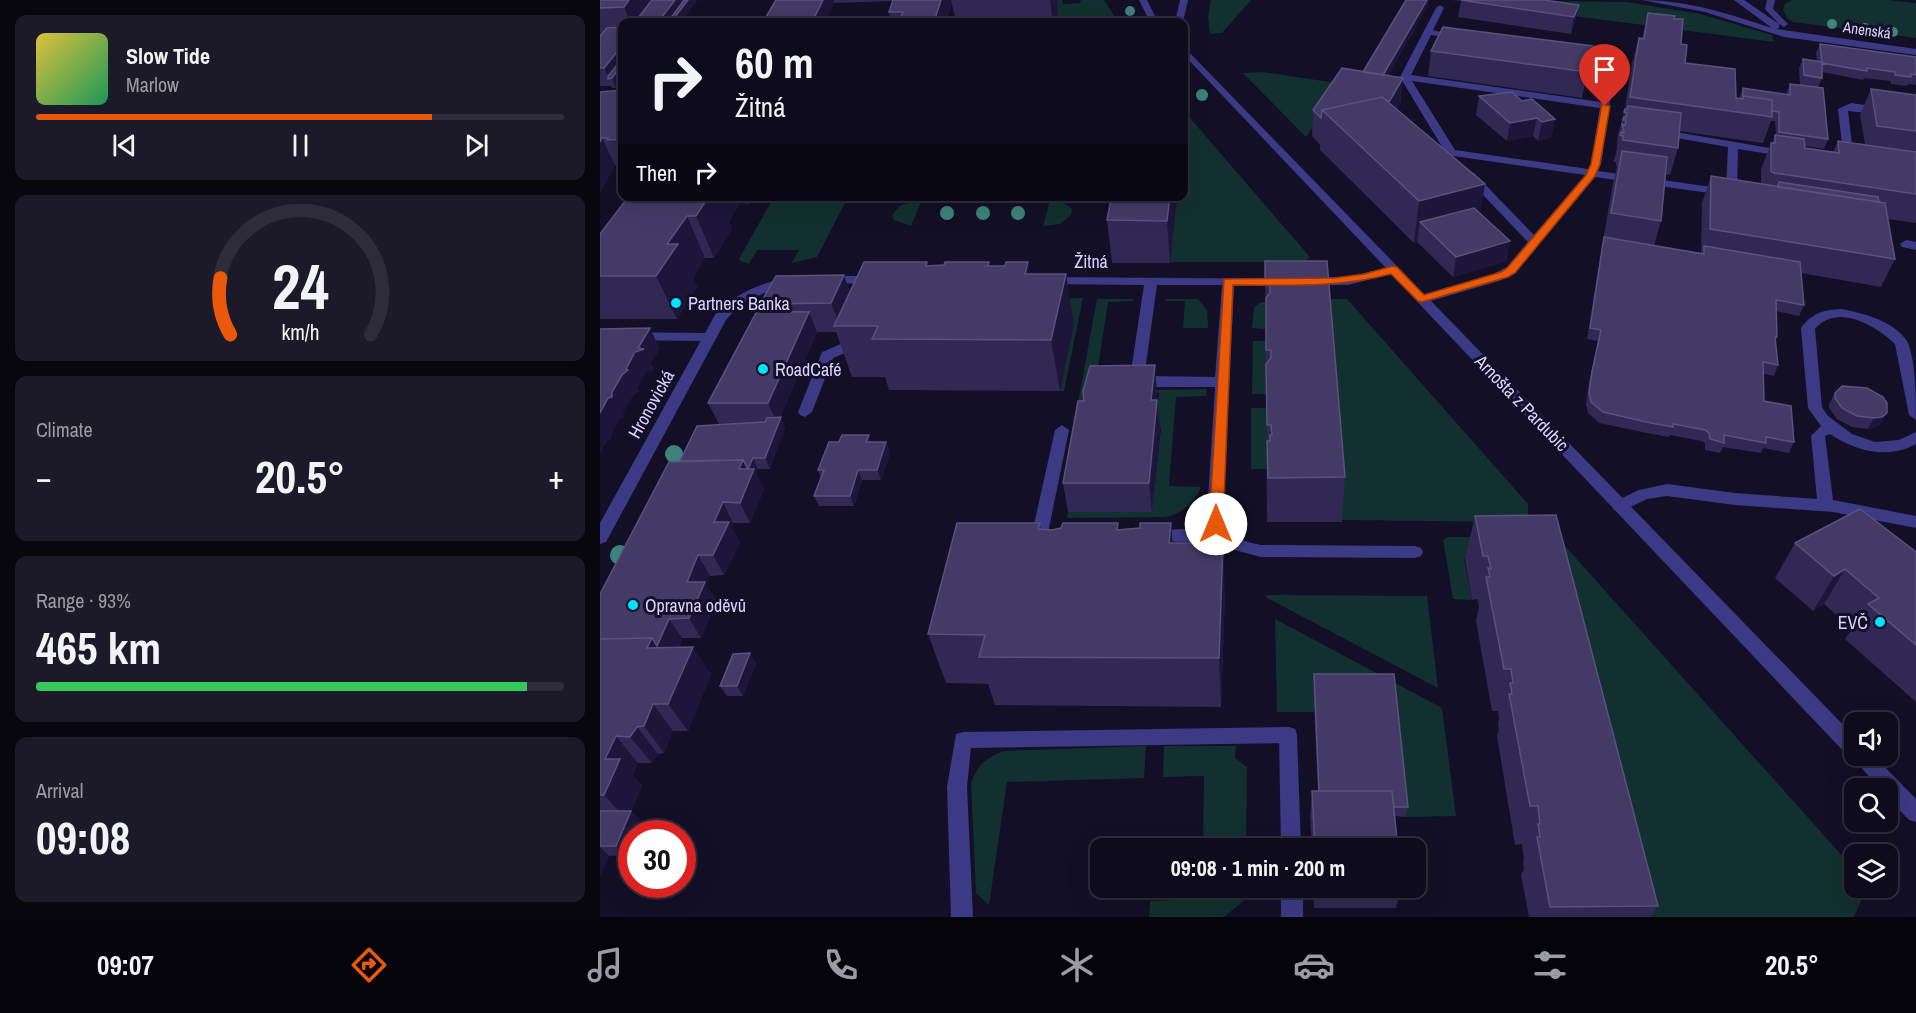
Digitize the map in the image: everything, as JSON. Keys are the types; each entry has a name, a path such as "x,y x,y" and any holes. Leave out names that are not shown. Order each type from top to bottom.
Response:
{"street":[{"path":"1178,18 1184,0"},
{"name":"Anenská","path":"1646,0 1686,6 1737,19 1774,32 1916,52"},
{"name":"Anenská","path":"1738,0 1773,25 1813,38"},
{"name":"Anenská","path":"1771,0 1769,9 1777,19 1813,38"},
{"path":"1143,1 1152,18"},
{"name":"Anenská","path":"1718,2 1725,12 1737,19"},
{"path":"1172,4 1176,18"},
{"path":"1405,77 1440,8"},
{"path":"1427,32 1472,38"},
{"path":"1422,299 1504,274 1535,242 1593,172 1613,62 1604,56 1561,50"},
{"name":"Arnošta z Pardubic","path":"1188,52 1393,270 1844,739"},
{"path":"1405,77 1605,106"},
{"path":"1405,77 1450,153 1535,242"},
{"path":"1849,162 1843,109 1851,106 1916,115"},
{"path":"1650,130 1733,146 1803,156"},
{"path":"1450,153 1731,193 1733,146"},
{"name":"Žitná","path":"1035,281 1334,282 1365,278 1393,270"},
{"path":"814,280 889,280 876,294"},
{"name":"Hronovická","path":"600,538 720,318 731,305 745,295 765,287 798,281"},
{"path":"1151,281 1138,371 1142,379 1153,382 1222,382"},
{"path":"1228,282 1215,514 1219,532 1232,544 1261,552 1415,552"},
{"path":"1916,415 1901,343 1894,334 1857,315 1830,314 1819,316 1811,321 1808,328 1815,408 1821,418 1830,427 1860,444 1894,447 1916,437"},
{"path":"805,412 827,355 854,344 863,324"},
{"path":"600,336 710,337"},
{"path":"1826,506 1818,436 1830,427"},
{"path":"1018,538 1045,538 1062,430"},
{"path":"1620,506 1644,494 1667,490 1735,500 1826,506 1916,522"},
{"path":"1142,537 1192,536 1219,532"},
{"path":"962,917 957,787 963,740 1288,735 1291,838"},
{"path":"1871,766 1916,813"},
{"path":"1292,898 1292,917"}],"green space":[{"path":"1026,0 1062,0 1063,4 1080,3 1081,0 1104,0 1115,18 1051,18"},
{"path":"1211,0 1251,0 1222,33 1210,34 1208,17"},
{"path":"1451,0 1627,2 1700,14 1772,35 1774,42"},
{"path":"1792,0 1888,0 1916,3 1916,38 1793,22 1787,18 1783,10 1785,4"},
{"path":"1263,72 1343,84 1306,137 1243,73"},
{"path":"1188,116 1310,257 1304,262 1170,262 1177,201 1188,201"},
{"path":"772,201 846,201 817,257 792,263 799,250 757,250 749,264 739,259"},
{"path":"922,201 911,226 894,220 892,215 901,205"},
{"path":"1050,201 1063,202 1072,209 1071,215 1060,224 1043,226"},
{"path":"1083,298 1064,391 1060,391 1074,324 1041,299"},
{"path":"1097,299 1133,299 1133,301 1108,302 1098,367 1123,367 1075,419"},
{"path":"1166,299 1198,299 1207,310 1208,328 1183,328 1185,301 1166,301"},
{"path":"1274,299 1347,299 1528,504 1528,516 1514,522 1342,520 1265,304 1265,329 1252,328 1254,308 1259,303"},
{"path":"1253,341 1266,341 1266,394 1252,394"},
{"path":"1207,389 1206,396 1176,397 1169,486 1201,487 1187,507 1165,517 1067,518 1068,512 1152,512 1161,428 1155,428 1159,393 1155,390"},
{"path":"1251,408 1266,408 1267,469 1251,469"},
{"path":"1448,537 1537,537 1566,547 1844,858 1844,898 1863,898 1854,917 1629,917 1545,560 1464,559 1472,600 1453,599 1443,540"},
{"path":"1267,595 1427,596 1438,688 1267,598"},
{"path":"1275,619 1442,708 1456,816 1406,817 1314,684 1314,712 1277,712"},
{"path":"1146,746 1144,778 1007,782 989,905 976,893 971,784 983,763 1004,751"},
{"path":"1164,746 1236,746 1235,758 1247,767 1246,838 1203,838 1204,776 1163,777"},
{"path":"1246,898 1224,917 1149,917 1150,901"}],"building":[{"path":"600,0 629,0 624,7 600,8"},
{"path":"652,0 675,0 661,18 638,18"},
{"path":"684,0 688,0 674,18 671,18"},
{"path":"776,0 823,0 814,18 765,18"},
{"path":"893,0 941,0 935,18 901,18 903,12 889,12"},
{"path":"1406,0 1427,0 1383,75 1363,72"},
{"path":"1461,0 1544,0 1579,5 1574,17"},
{"path":"1648,13 1683,19 1681,44 1687,45 1685,63 1735,69 1736,98 1743,99 1743,96 1772,100 1772,117 1630,97 1639,38 1644,39"},
{"path":"618,27 618,51 604,68 600,68 600,36 607,28"},
{"path":"1443,27 1593,46 1587,72 1431,51"},
{"path":"1820,44 1916,57 1916,75 1911,74 1911,77 1895,75 1895,72 1867,68 1867,71 1822,63"},
{"path":"1803,59 1822,62 1822,78 1804,75"},
{"path":"618,64 618,70 612,78 608,79"},
{"path":"1342,68 1403,78 1389,102 1382,97 1322,110 1321,118 1313,110"},
{"path":"1790,84 1823,88 1828,139 1779,132 1779,112 1772,111 1772,100 1743,96 1743,88 1790,95"},
{"path":"1871,89 1916,95 1916,131 1877,126"},
{"path":"618,90 618,139 602,138 600,142 600,92"},
{"path":"1512,92 1522,101 1532,99 1555,119 1542,122 1537,118 1510,123 1479,96"},
{"path":"1382,97 1485,184 1419,201 1322,110"},
{"path":"1628,106 1681,113 1678,148 1623,140 1623,136 1620,135 1621,132 1624,133 1622,124 1625,125 1626,120 1623,120 1627,113 1624,112"},
{"path":"1775,135 1804,139 1805,148 1839,153 1838,141 1916,152 1916,194 1774,173 1771,171 1771,143 1775,143"},
{"path":"1622,151 1667,157 1661,221 1611,213"},
{"path":"1711,176 1885,203 1895,259 1710,229"},
{"path":"1779,182 1878,197 1879,202 1778,187"},
{"path":"625,201 706,201 696,216 687,216 667,244 678,244 656,276 600,276 600,234"},
{"path":"1111,201 1169,201 1167,221 1107,220"},
{"path":"1474,208 1510,241 1456,257 1420,222"},
{"path":"1604,237 1704,254 1704,246 1800,262 1804,305 1776,300 1777,337 1775,337 1778,365 1763,362 1764,401 1791,406 1794,442 1766,437 1766,443 1724,435 1724,443 1710,439 1709,433 1705,430 1673,424 1673,427 1603,412 1591,402 1589,393 1601,330 1590,328"},
{"path":"1265,261 1327,261 1345,477 1268,478 1267,441 1270,441 1270,435 1272,435 1271,425 1267,425 1266,364 1271,358 1271,350 1266,350 1266,298 1270,293 1270,285 1265,285"},
{"path":"864,262 927,262 926,266 944,265 945,262 989,262 987,266 1005,266 1006,262 1028,262 1025,274 1066,274 1051,340 872,339 878,326 834,326"},
{"path":"844,275 831,303 760,304 776,276"},
{"path":"757,311 809,312 768,403 708,403"},
{"path":"650,328 638,348 644,349 635,352 626,369 628,370 622,375 612,392 612,397 608,398 600,413 600,329"},
{"path":"1155,365 1151,400 1157,400 1149,483 1063,483 1078,401 1084,401 1083,391 1090,366"},
{"path":"1842,386 1867,388 1883,397 1887,403 1887,413 1882,417 1874,418 1857,416 1842,408 1835,398 1835,393"},
{"path":"781,417 765,458 753,458 748,469 743,460 680,461 697,426 765,422 767,418"},
{"path":"842,435 869,435 866,442 886,442 877,470 858,470 850,496 814,496 824,470 818,470 829,442 839,442"},
{"path":"743,460 739,469 754,469 740,503 723,502 714,522 729,522 713,555 698,555 687,582 705,582 689,618 669,619 657,646 652,638 600,639 600,594 669,462"},
{"path":"1860,509 1916,552 1916,645 1868,604 1879,598 1845,569 1834,576 1795,543"},
{"path":"1556,515 1658,906 1550,907 1537,837 1540,837 1538,806 1530,806 1509,694 1512,694 1510,683 1513,683 1511,669 1504,669 1486,577 1490,577 1488,568 1491,569 1488,556 1483,556 1475,516"},
{"path":"957,523 1040,523 1038,529 1052,530 1061,528 1063,523 1118,523 1117,530 1140,528 1140,523 1171,523 1169,543 1223,543 1219,658 979,657 985,635 928,634"},
{"path":"652,638 647,648 693,647 668,704 653,704 644,726 637,727 630,737 616,736 605,759 620,759 604,795 600,795 600,639"},
{"path":"750,653 737,686 720,686 733,654"},
{"path":"1314,674 1394,674 1408,807 1394,807 1392,791 1319,791"},
{"path":"1312,791 1392,791 1397,838 1314,838"},
{"path":"600,811 631,811 627,820 618,820 616,846 600,846"}],"place":[{"name":"Partners Banka","path":"676,303"},
{"name":"RoadCafé","path":"763,369"},
{"name":"Opravna oděvů","path":"633,605"},
{"name":"EVČ","path":"1880,622"}],"route":[{"path":"1216,524 1228,282 1334,282 1365,278 1393,270 1422,299 1504,274 1511,270 1593,172 1605,106"}]}
